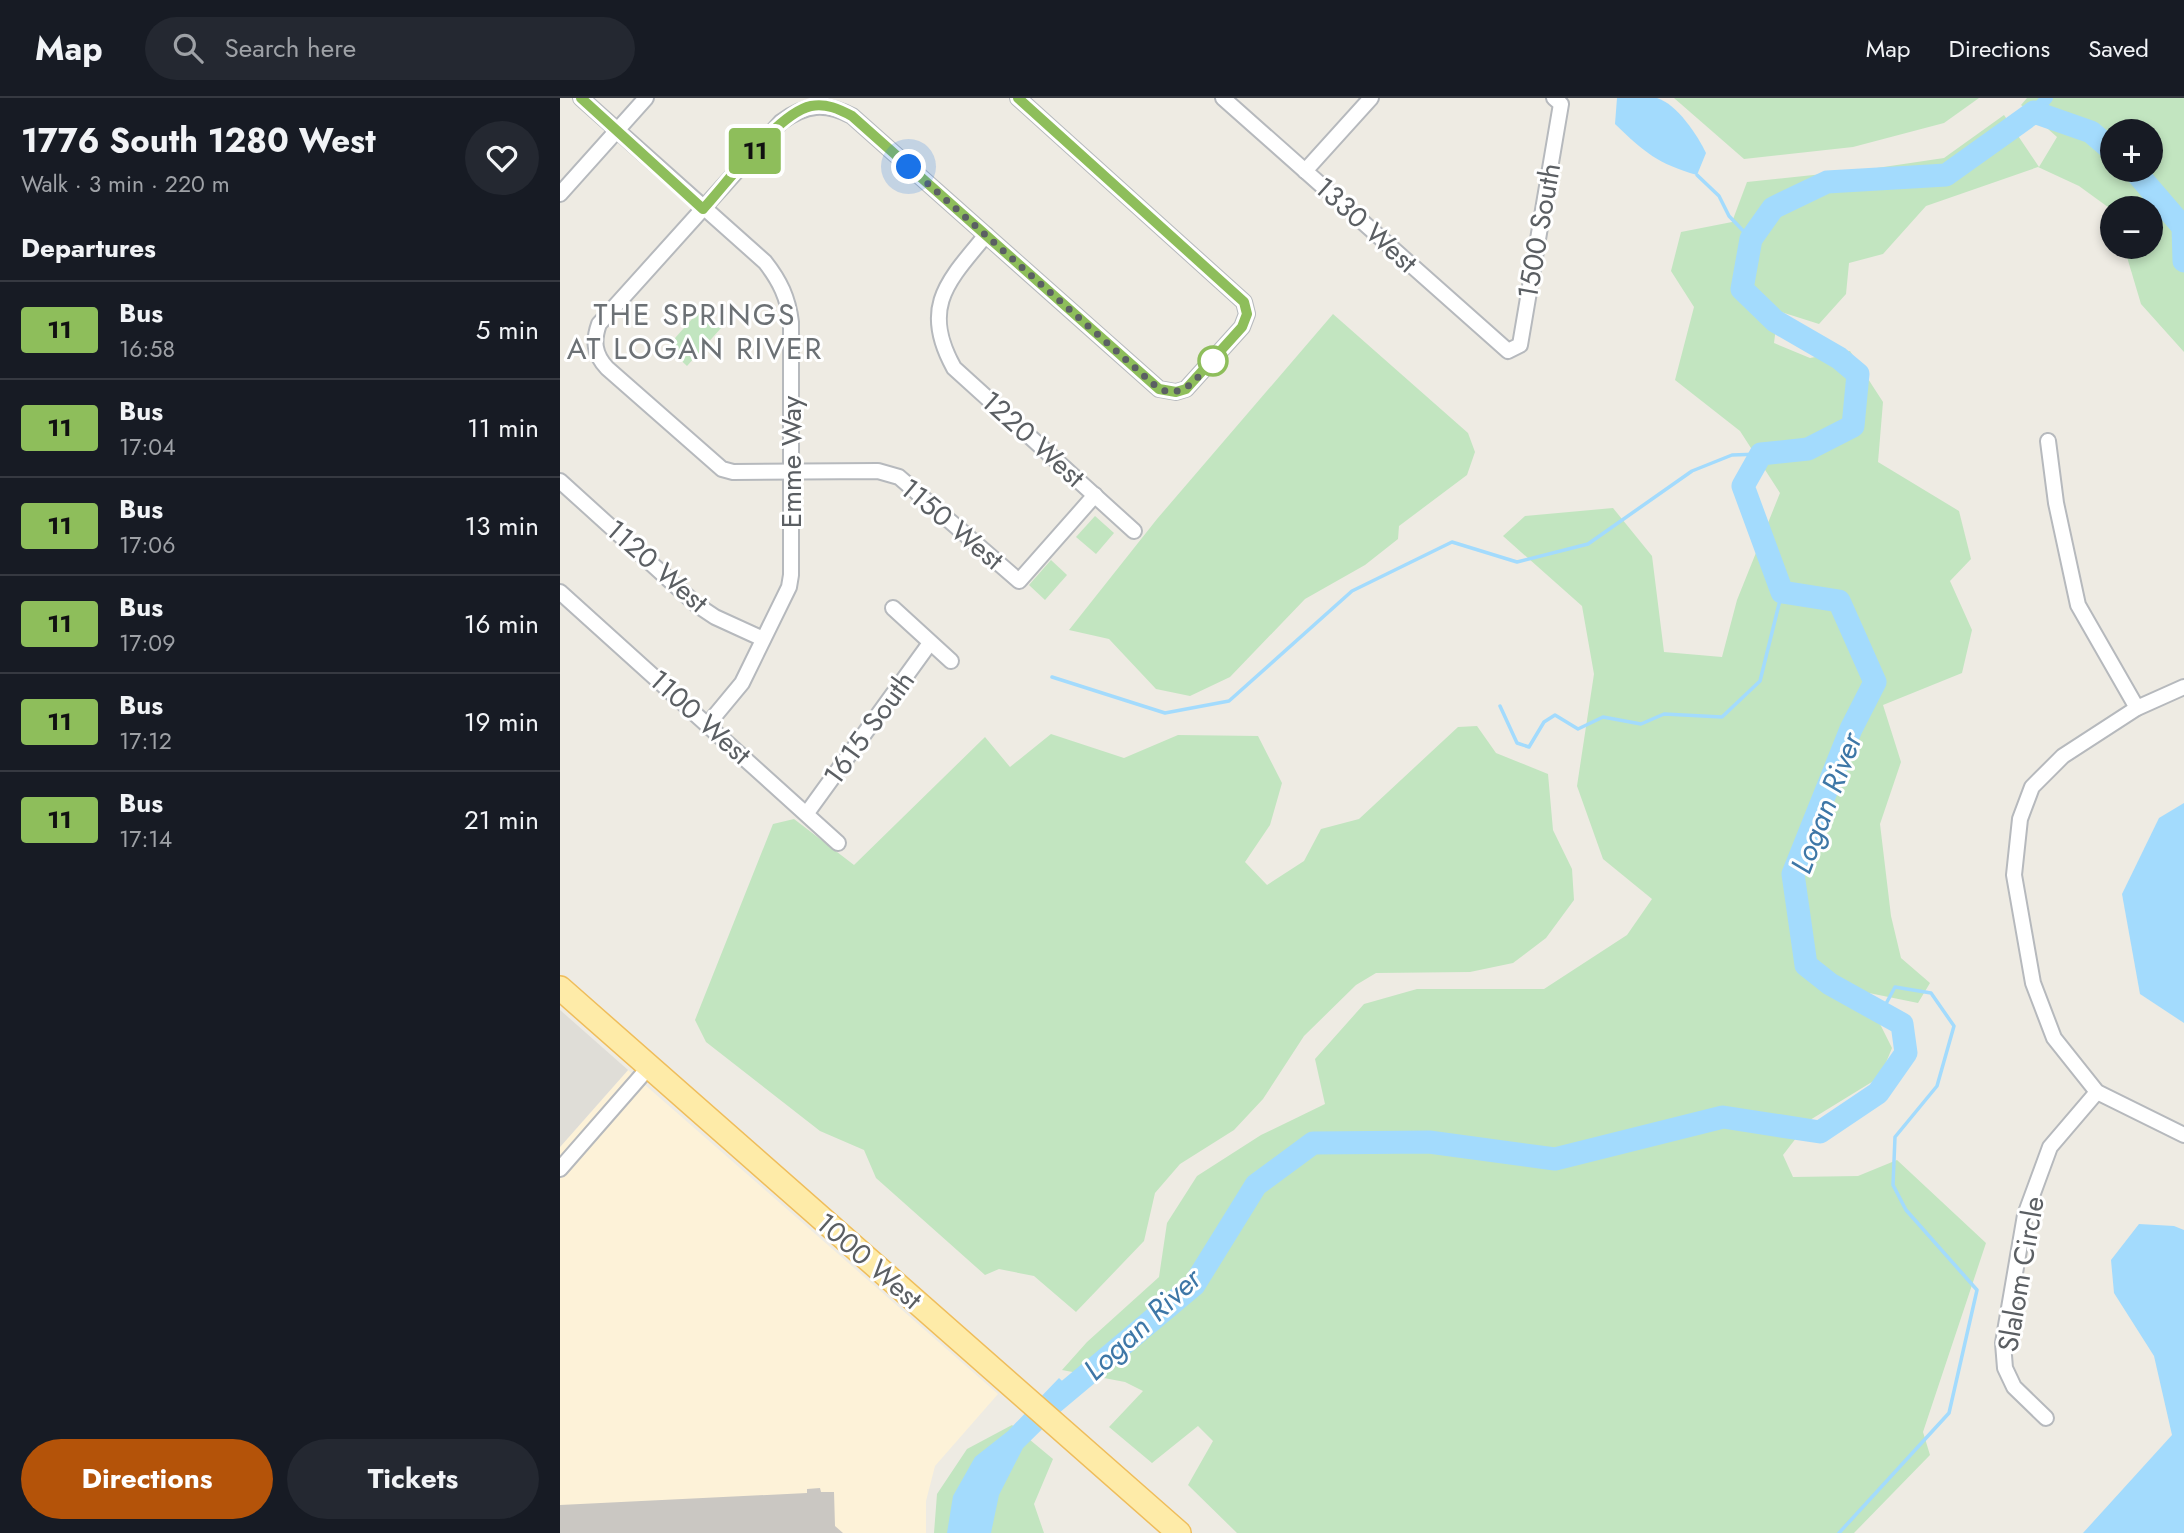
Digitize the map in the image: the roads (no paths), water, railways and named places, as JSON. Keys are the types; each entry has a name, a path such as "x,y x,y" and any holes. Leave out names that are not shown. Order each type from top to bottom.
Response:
{"main road":[{"name":"1000 West","path":"560,988 1179,1533"}],"street":[{"name":"Emme Way","path":"581,98 765,262 779,280 788,302 791,322 789,587 734,695 708,724"},
{"path":"560,194 646,98"},
{"path":"703,209 781,122 811,106 826,105 852,116 1159,389 1176,392 1194,383 1242,327 1247,314 1244,302 1018,98"},
{"name":"1330 West","path":"1223,98 1508,351"},
{"path":"1305,171 1371,98"},
{"name":"1500 South","path":"1508,351 1520,345 1557,101"},
{"name":"1150 West","path":"703,209 600,324 595,337 596,350 607,368 722,469 733,472 878,471 899,477 1019,581 1095,495"},
{"name":"1220 West","path":"986,235 945,285 938,313 941,340 954,368 1134,531"},
{"path":"2048,441 2056,503 2078,606 2137,708"},
{"name":"1120 West","path":"560,481 697,605 715,617 763,639"},
{"name":"1100 West","path":"560,592 838,843"},
{"path":"893,608 951,661"},
{"name":"1615 South","path":"807,813 930,643"},
{"path":"2184,687 2137,708 2063,756 2032,787 2020,818 2014,875 2033,983 2054,1038 2097,1091 2184,1135"},
{"path":"560,1169 649,1068"},
{"name":"Slalom Circle","path":"2046,1418 2014,1387 2005,1368 2003,1343 2025,1215 2050,1147 2097,1091"}],"water":[{"path":"1617,98 1657,98 1672,107 1692,130 1706,153 1697,175 1652,156 1615,124"},
{"path":"2184,803 2184,1023 2140,994 2122,894 2159,818"},
{"path":"2139,1224 2174,1226 2184,1230 2184,1533 2083,1533 2172,1435 2154,1356 2114,1293 2111,1260"},
{"path":"1059,1378 1077,1395 1023,1448 999,1495 991,1533 947,1533 953,1496 975,1457 1008,1431"}],"waterway":[{"path":"2034,112 2047,98"},
{"name":"Logan River","path":"1046,1409 1194,1285 1256,1185 1313,1143 1429,1142 1555,1159 1723,1117 1820,1132 1878,1093 1906,1053 1902,1024 1830,984 1806,965 1793,874 1851,729 1875,682 1839,601 1782,592 1743,486 1761,454 1808,449 1853,426 1858,374 1839,358 1775,321 1742,289 1751,239 1773,208 1827,182 1946,175 2034,112 2091,132 2100,140"},
{"path":"1697,175 1719,196 1729,216 1751,239"},
{"name":"Logan River","path":"2144,182 2183,227 2184,261"},
{"path":"1052,677 1165,713 1229,701 1352,591 1452,542 1517,562 1588,544 1692,471 1732,455 1761,454"},
{"path":"1500,706 1517,743 1529,747 1544,722 1555,715 1578,729 1603,717 1641,724 1664,714 1722,717 1760,681 1782,592"},
{"path":"1839,1533 1949,1413 1977,1290 1906,1210 1893,1185 1895,1137 1937,1086 1954,1026 1931,993 1895,987 1881,1013"}],"district":[{"name":"THE SPRINGS AT LOGAN RIVER","path":"695,331"}]}
